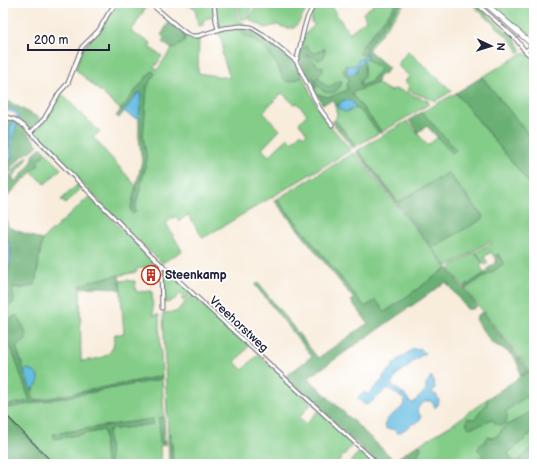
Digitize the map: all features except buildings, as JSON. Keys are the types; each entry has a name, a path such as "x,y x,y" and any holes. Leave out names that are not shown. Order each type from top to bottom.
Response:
{"main road":[{"path":"485,3 533,47"}],"street":[{"path":"30,133 44,119 60,93 68,84 82,47 99,30 116,3"},
{"path":"150,3 178,27 192,36 241,26 252,27 264,35 296,61 320,109 332,125"},
{"path":"214,3 218,30"},
{"path":"296,61 306,21 316,3"},
{"path":"476,3 516,39 528,54 534,56"},
{"path":"524,50 533,47"},
{"name":"Vreehorstweg","path":"3,116 17,120 24,126 146,249 378,464"},
{"path":"162,308 161,267 163,265"}],"green space":[{"path":"120,3 148,4 131,32 151,43 149,47 162,56 154,68 157,70 171,50 183,43 185,37 183,33 192,37 199,37 198,73 230,78 222,54 223,46 219,32 237,29 245,36 253,39 266,50 276,63 283,78 292,81 303,77 322,116 351,150 203,238 188,215 179,221 176,216 166,223 182,251 162,263 129,232 33,132 62,94 100,132 93,137 136,186 131,208 135,212 146,164 143,136 147,87 152,71 121,110 75,69 83,49 100,31 112,12","holes":["282,93 294,104 297,103 307,114 299,123 307,133 304,136 301,133 292,142 288,138 269,156 262,149 280,130 263,112"]},
{"path":"182,3 212,3 214,17 204,19 203,25 198,26 195,8"},
{"path":"215,3 239,3 237,16 246,24 218,27"},
{"path":"241,3 308,3 307,8 294,28 287,28 277,25 265,28 251,21 251,15 255,7 253,6 251,7 248,19 241,19 239,9"},
{"path":"318,3 329,3 349,33 366,20 363,13 376,3 396,3 360,48 367,53 364,58 358,60 355,66 346,65 346,77 349,78 347,82 347,90 330,97 317,94 314,89 316,88 313,77 317,73 321,74 323,71 306,55 324,57 325,49 315,54 306,47 300,50 305,33 315,25 311,22 311,16","holes":["319,77 326,86 331,86 341,81 342,83 324,92 317,84 315,78"]},
{"path":"396,3 401,3 366,48 389,68 385,73 378,77 377,83 351,93 382,132 379,133 362,112 355,108 350,101 342,101 335,106 333,100 322,104 317,94 330,97 347,90 347,82 349,78 345,76 344,67 346,65 348,66 346,69 348,75 356,72 358,66 363,61 364,78 360,82 360,86 372,81 380,69 368,60 366,53 362,55 360,54 360,50"},
{"path":"401,3 405,3 368,50 366,48"},
{"path":"471,3 475,3 515,39 521,49 519,53 513,42"},
{"path":"500,3 534,3 534,31 527,38 495,9"},
{"path":"169,22 183,33 185,39 183,43 172,49 162,42 164,38 161,35"},
{"path":"237,29 254,29 294,62 303,77 289,82 286,81 276,63 266,50 253,39 245,36"},
{"path":"306,46 314,54 325,49 324,57 319,60 306,55 316,63 318,67 323,67 323,72 321,74 317,74 313,77 316,88 314,89 299,58 300,50"},
{"path":"408,51 452,91 435,101 407,90 409,85 405,82 409,76 397,65"},
{"path":"523,53 534,58 534,141 482,77"},
{"path":"367,58 370,62 380,68 380,70 371,82 361,86 364,67 363,61"},
{"path":"152,71 155,73 147,87 143,136 147,160 135,208 136,212 133,214 131,208 142,161 139,137 141,93 138,93 119,118 116,116"},
{"path":"316,77 319,77 327,86 330,86 338,81 342,81 342,83 336,91 328,93 317,84 315,79"},
{"path":"482,77 534,141 534,189 456,93"},
{"path":"377,83 388,90 391,91 394,89 403,91 428,101 429,104 382,132 351,93"},
{"path":"456,93 534,189 534,375 465,289 504,264 498,254 494,257 491,252 484,257 488,263 485,265 476,252 492,243 491,241 448,266 432,248 484,217 448,173 398,202 358,150 407,121 428,146 438,137 455,150 422,112"},
{"path":"3,98 41,119 31,130 18,119 19,116 11,108 3,108"},
{"path":"338,105 339,107 349,111 355,108 362,112 379,133 356,146 335,120 337,114 335,106"},
{"path":"422,112 456,150 452,153 427,126 418,132 409,120"},
{"path":"3,116 16,121 11,124 10,127 8,156 3,155"},
{"path":"335,120 356,146 353,148 332,122"},
{"path":"17,123 23,127 38,145 21,158 13,167 9,175 11,176 18,164 28,156 25,163 12,179 16,181 32,161 34,153 41,147 46,152 37,162 39,164 26,179 25,178 4,200 8,227 42,240 42,242 35,285 23,288 13,287 14,300 3,312 6,299 3,282 7,274 11,249 3,229 3,172 12,157 11,146"},
{"path":"358,150 398,202 448,173 484,218 432,248 356,152"},
{"path":"46,152 61,169 45,184 32,172 39,165 37,162"},
{"path":"352,154 355,154 447,268 385,312 365,307 277,199"},
{"path":"78,184 82,188 65,204 61,200"},
{"path":"90,196 158,265 136,269 137,272 91,281 79,286 81,361 99,358 108,354 113,347 115,334 124,334 120,281 135,281 136,292 152,291 153,315 159,315 162,376 34,401 32,389 34,389 26,370 23,369 16,346 19,345 26,334 17,315 3,323 3,312 12,303 13,287 23,288 35,285 42,240"},
{"path":"277,199 365,307 376,300 385,312 447,268 477,306 473,309 467,309 446,282 308,378 394,460 418,445 421,447 420,451 418,452 418,464 379,464 285,377 312,356 255,285 258,283 318,358 368,323 351,301 354,299 274,200"},
{"path":"475,252 483,264 480,266 485,273 464,287 449,269"},
{"path":"498,254 504,264 465,289 464,287 488,271 488,268 495,262 496,255"},
{"path":"162,268 191,293 184,301 181,299 183,297 180,294 174,300 163,303"},
{"path":"119,275 121,290 106,287 80,288 79,286 91,281"},
{"path":"192,295 249,346 235,362 243,370 258,355 311,404 299,418 306,424 318,411 354,443 336,464 173,464 171,433 168,436 163,313 176,312"},
{"path":"482,312 529,371 520,376 519,367 515,358 504,349 492,343 476,321 477,316"},
{"path":"17,315 25,330 26,340 16,347 32,389 34,401 162,376 162,379 8,408 7,405 30,401 10,346 10,342 7,340 3,344 3,323"},
{"path":"7,340 10,342 10,346 30,401 7,405 8,408 162,379 164,417 159,418 161,443 165,443 165,445 160,446 161,462 166,464 110,464 108,430 153,424 153,419 54,434 55,439 104,430 106,464 54,464 3,412 3,407 6,409 3,394 3,344"},
{"path":"529,371 534,377 534,408 526,396 506,411 506,423 499,425 491,419 483,424 469,428 467,425 468,418 473,419 476,417 487,404 487,399"},
{"path":"526,396 534,410 505,426 498,435 485,443 478,450 483,455 482,457 469,462 463,462 461,464 418,464 419,458 417,452 420,451 421,447 418,445 453,424 487,399 486,405 477,417 467,421 488,421 491,419 497,424 505,411"},
{"path":"534,410 534,431 508,453 511,459 517,462 534,447 534,462 531,464 492,464 489,461 486,464 461,464 462,462 469,462 482,457 483,455 478,450 480,445 485,443 487,437 493,438 498,435 505,426"},
{"path":"3,412 54,464 3,464"},
{"path":"164,417 165,443 160,443 159,418"},
{"path":"153,419 153,424 108,430 110,464 106,464 104,430 54,439 53,434 105,426"},
{"path":"534,431 534,447 517,462 511,459 508,453"},
{"path":"171,433 173,464 169,464 168,436"},
{"path":"361,450 376,463 349,464"}],"water":[{"path":"367,54 367,58 358,65 356,72 348,75 347,67 351,65 355,66 358,60 363,59"},
{"path":"138,93 141,94 139,118 131,116 124,111"},
{"path":"345,100 352,102 355,108 347,112 341,111 339,105"},
{"path":"3,108 10,108 14,110 19,116 12,143 12,157 3,172 3,165 6,162 8,153 10,127 17,117 14,112 3,111"},
{"path":"3,229 9,245 11,256 8,270 3,282 3,272 7,253 3,241"},
{"path":"414,348 416,350 420,348 425,353 395,376 396,377 392,382 392,385 413,403 426,390 426,384 431,376 434,381 435,388 432,394 436,394 439,401 435,408 433,403 430,401 427,401 419,406 417,410 421,417 419,421 399,433 393,429 386,429 385,424 389,417 398,411 403,405 405,401 402,398 388,388 369,404 365,405 357,398 365,392 368,395 383,380 383,376 393,367 393,364"},
{"path":"28,369 35,373 39,378 38,383 32,389 24,372"}],"railway":[{"path":"3,412 54,464"}],"place":[{"name":"Steenkamp","path":"151,275"}]}
